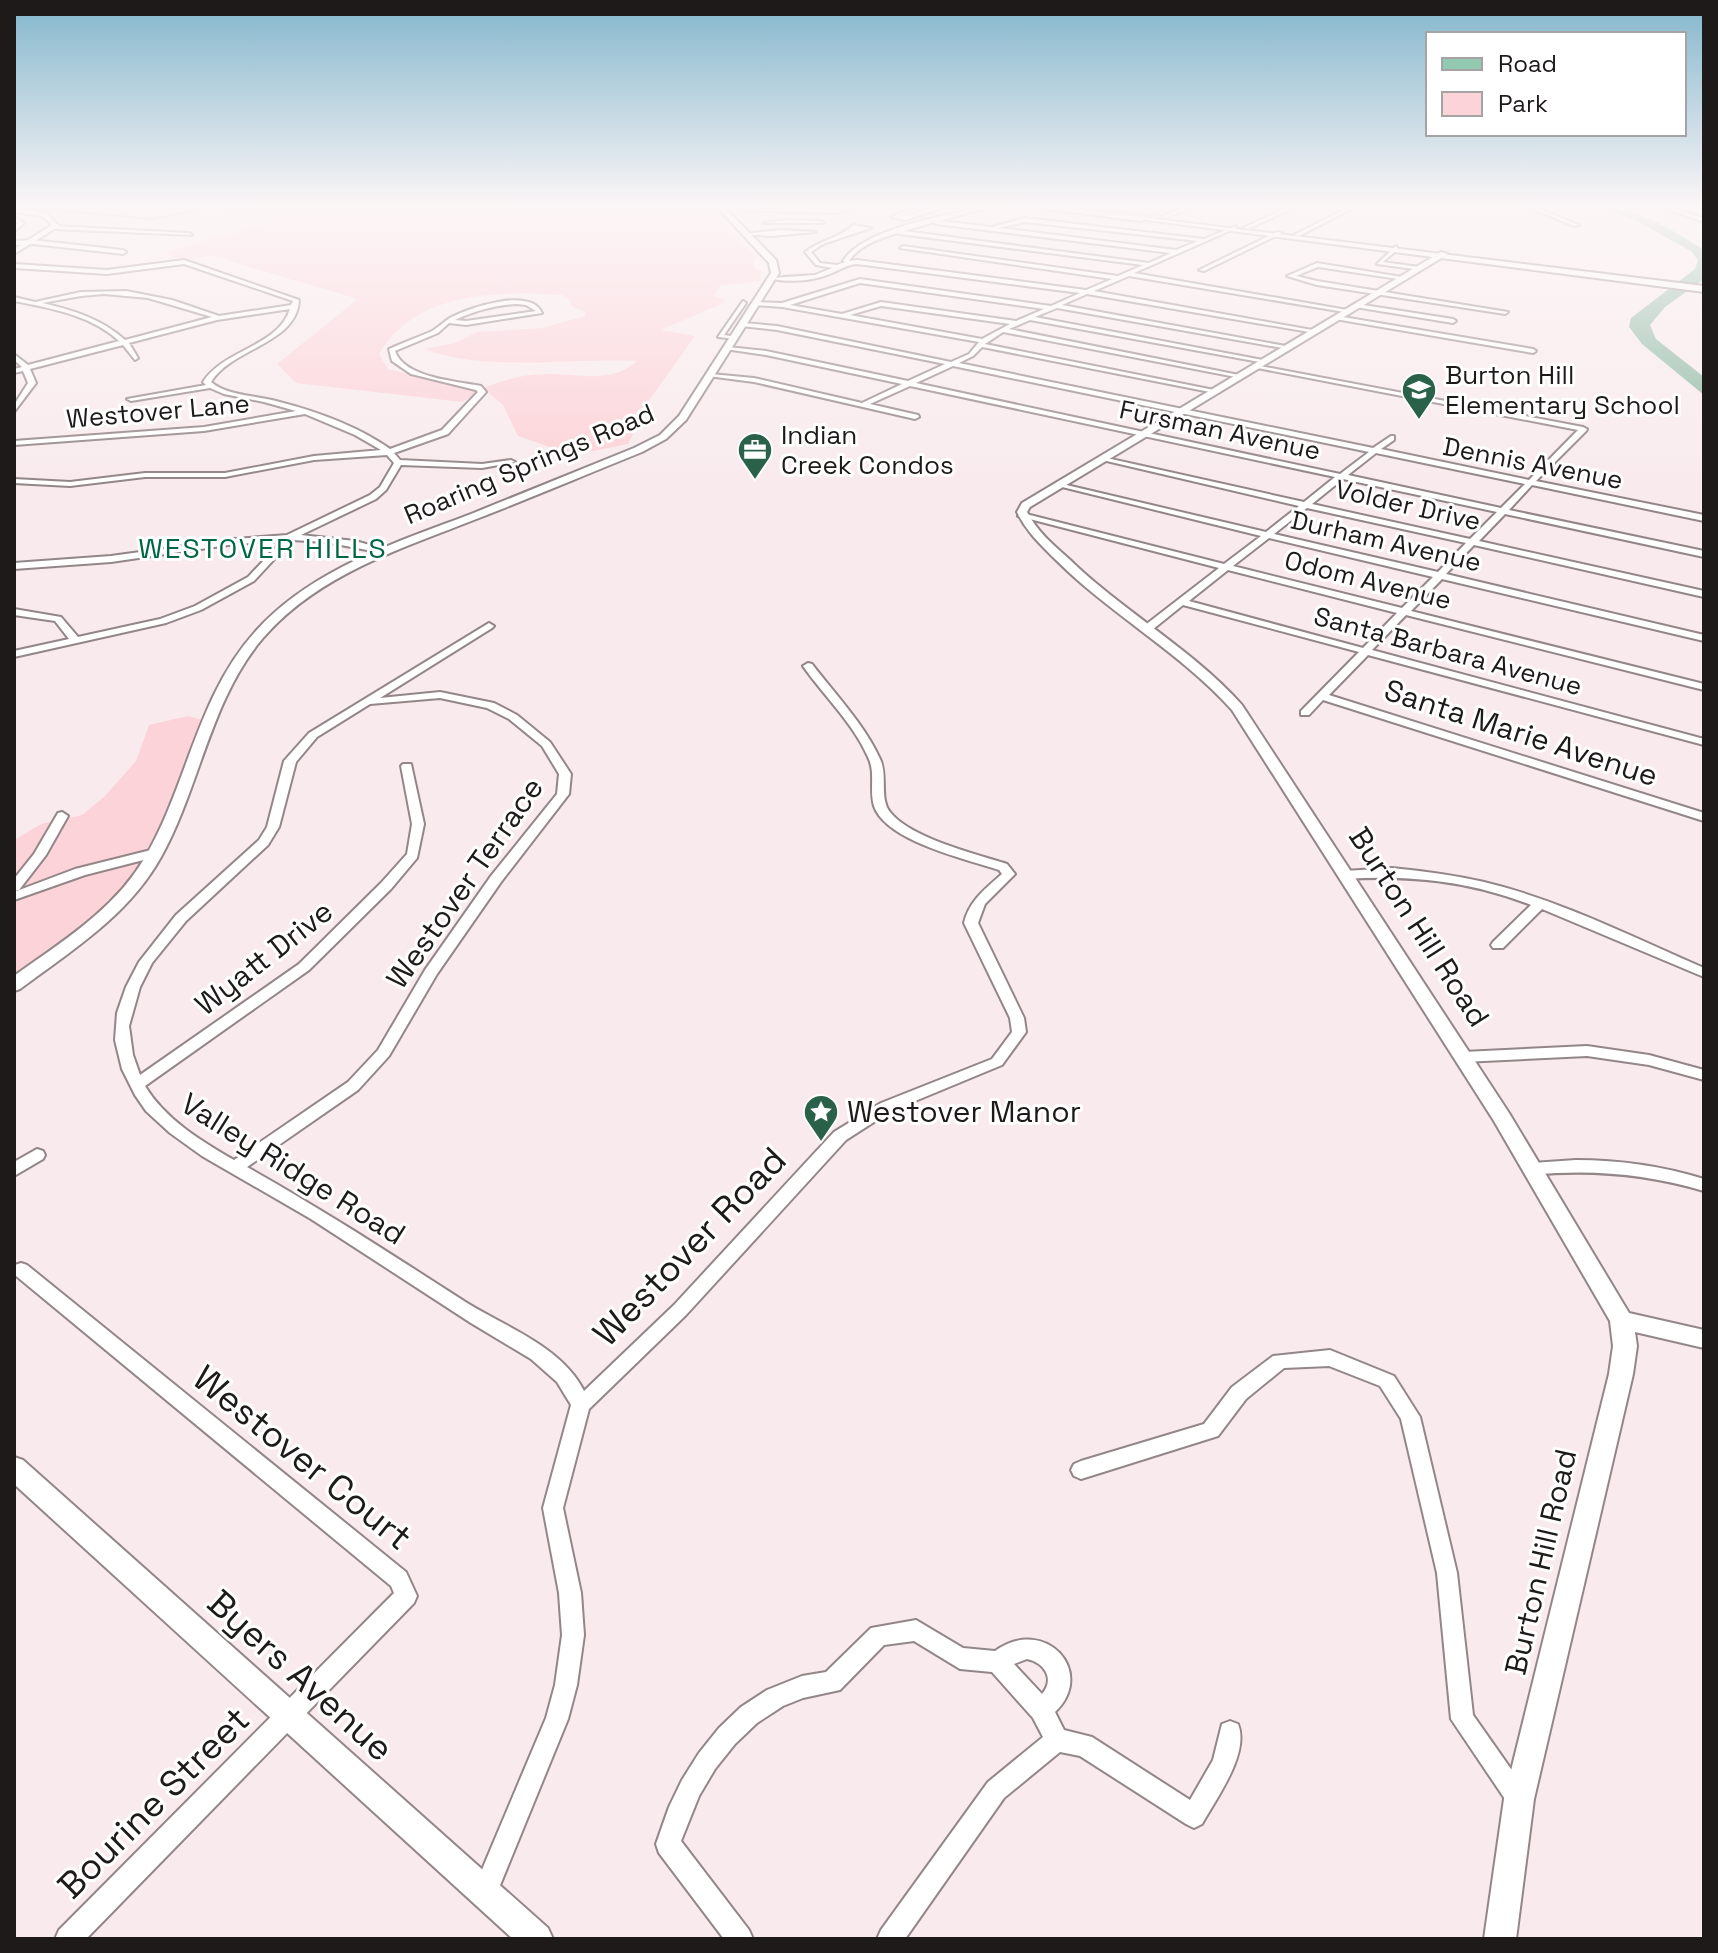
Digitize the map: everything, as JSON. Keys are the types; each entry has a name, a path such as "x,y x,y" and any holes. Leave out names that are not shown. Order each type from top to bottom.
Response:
{"street":[{"path":"32,304 58,298"},
{"path":"152,298 217,318"},
{"path":"211,386 208,378 212,371 265,342 289,320 296,306 290,298"},
{"name":"Roaring Springs Road","path":"14,985 107,912 137,881 176,813 232,671 247,649 299,599 385,552 651,444 677,425 760,298"},
{"path":"782,305 804,298"},
{"path":"989,298 1288,347"},
{"path":"863,405 952,364 1003,330 1074,298"},
{"path":"1123,298 1315,331"},
{"path":"1288,298 1453,321"},
{"path":"1022,516 1026,505 1370,298"},
{"path":"1418,298 1505,312"},
{"path":"14,299 101,325 127,343 135,358"},
{"path":"14,481 70,484 145,475 225,475 314,458 390,452 445,432 481,395 478,388 405,370 391,356 397,345 436,332 448,321 472,310 510,302 535,306 540,312 466,323 448,321"},
{"path":"735,338 720,336 743,303"},
{"path":"756,304 782,305 842,316 1215,391"},
{"path":"842,316 881,304 1017,323"},
{"path":"14,371 217,318 296,306"},
{"path":"1030,318 1254,368"},
{"path":"1337,318 1533,351"},
{"name":"Dennis Avenue","path":"743,325 777,328 1704,518"},
{"path":"1003,330 1254,368 1583,429 1305,713"},
{"name":"Fursman Avenue","path":"728,349 756,351 1704,554"},
{"path":"14,356 26,369 32,383 14,410"},
{"path":"711,376 754,380 915,417"},
{"path":"131,399 211,386 305,412 390,452 398,463"},
{"name":"Westover Lane","path":"14,443 204,429 305,412"},
{"path":"1148,628 1391,438"},
{"name":"Volder Drive","path":"1102,459 1704,594"},
{"path":"398,463 426,461 475,468 511,462"},
{"path":"14,654 163,621 225,595 251,579 290,537 373,497 383,488 398,463"},
{"name":"Durham Avenue","path":"1058,485 1704,638"},
{"name":"Odom Avenue","path":"1022,516 1704,687"},
{"name":"Burton Hill Road","path":"1022,516 1090,586 1213,681 1237,708 1463,1057 1621,1320 1625,1346 1621,1374 1519,1799 1500,1939"},
{"path":"14,566 70,563 290,537 352,541 385,552"},
{"name":"Santa Barbara Avenue","path":"1182,602 1704,742"},
{"path":"14,612 58,619 76,641"},
{"name":"Valley Ridge Road","path":"489,626 313,735 290,761 269,836 186,913 140,971 127,1004 121,1036 122,1049 138,1083 159,1115 235,1167 371,1248 561,1371 581,1405"},
{"name":"Westover Road","path":"581,1405 680,1310 840,1136 886,1107 997,1062 1019,1032 1017,1018 971,923 972,913 980,902 1009,874 1003,867 924,837 890,819 881,809 876,794 878,767 808,666"},
{"name":"Westover Terrace","path":"235,1167 353,1086 384,1053 430,973 496,879 563,794 565,774 546,744 513,717 490,705 440,695 370,702"},
{"name":"Santa Marie Avenue","path":"1321,696 1704,817"},
{"name":"Wyatt Drive","path":"138,1083 304,967 413,855 418,824 407,766"},
{"path":"14,887 40,855 62,816"},
{"path":"14,896 80,872 155,853"},
{"path":"1345,875 1381,872 1441,876 1480,884 1704,973"},
{"path":"1498,945 1539,905"},
{"path":"1463,1057 1587,1051 1649,1060 1704,1075"},
{"path":"14,1170 37,1155"},
{"path":"1532,1169 1608,1165 1681,1177 1704,1185"},
{"name":"Westover Court","path":"21,1270 399,1579 406,1596 401,1604 290,1716"},
{"path":"1621,1320 1704,1339"},
{"path":"1081,1470 1211,1430 1239,1393 1280,1361 1330,1358 1387,1381 1410,1417 1447,1573 1462,1719 1519,1799"},
{"path":"485,1891 542,1758 566,1685 572,1621 553,1508 581,1405"},
{"name":"Byers Avenue","path":"16,1474 537,1939"},
{"path":"740,1939 668,1844 678,1806 718,1748 774,1697 810,1683 832,1682 879,1635 916,1630 960,1658 998,1662 1041,1710 1057,1740"},
{"path":"998,1662 1008,1651 1023,1647 1038,1649 1052,1659 1060,1673 1060,1688 1054,1701 1041,1710"},
{"name":"Bourine Street","path":"68,1939 290,1716"},
{"path":"890,1939 915,1908 996,1790 1057,1740 1072,1740 1084,1745 1194,1816 1224,1763 1230,1732"}],"green space":[{"path":"355,298 465,298 414,318 395,333 379,354 388,369 474,389 475,394 462,402 296,383 277,364 358,299"},
{"path":"567,298 725,299 723,303 661,330 695,336 630,427 635,430 628,444 573,455 518,436 503,405 483,388 529,375 605,375 616,373 637,361 500,362 447,356 425,349 455,343 477,332 542,328 585,316 585,312 571,306"},
{"path":"188,716 209,722 163,829 126,884 85,924 14,979 14,840 41,824 82,815 104,797 136,761 149,725"}],"shaded area":[{"path":"1657,298 1677,298 1650,325 1656,339 1704,377 1704,395 1642,344 1629,327 1631,318"}],"place":[{"name":"Burton Hill Elementary School","path":"1419,421"},
{"name":"Indian Creek Condos","path":"755,481"},
{"name":"Westover Manor","path":"821,1143"}],"district":[{"name":"WESTOVER HILLS","path":"263,548"}]}
